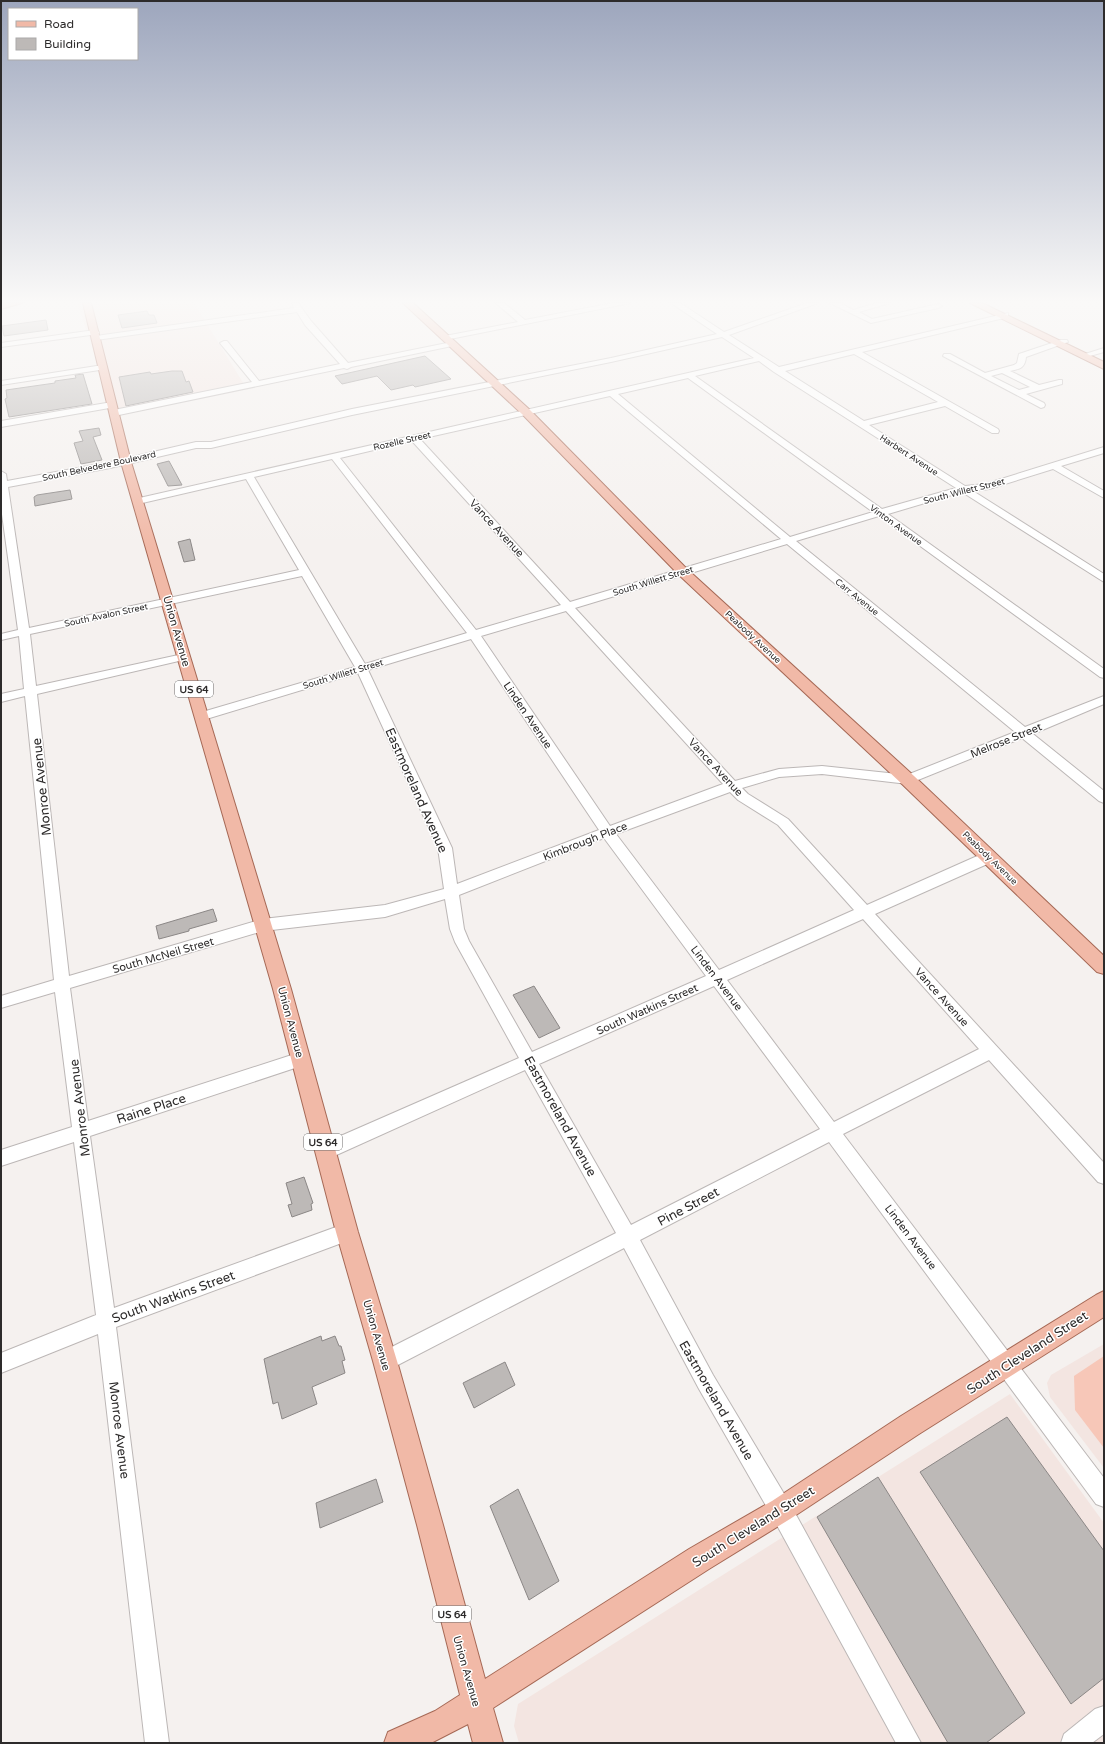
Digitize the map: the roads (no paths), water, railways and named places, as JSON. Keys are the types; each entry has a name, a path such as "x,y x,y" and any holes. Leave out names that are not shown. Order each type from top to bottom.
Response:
{"main road":[{"name":"Union Avenue","path":"107,384 126,462 203,716 301,1059 347,1232 385,1361 430,1525 452,1613 488,1743"},
{"name":"Peabody Avenue","path":"496,384 526,412 683,572 908,780 1104,967"},
{"name":"South Cleveland Street","path":"399,1743 445,1721 476,1702 693,1563 781,1510 910,1425 1008,1366 1104,1303"}],"street":[{"path":"1,424 113,409 255,384"},
{"name":"South Belvedere Boulevard","path":"2,481 126,462 196,445 211,445 477,384"},
{"name":"Rozelle Street","path":"138,501 649,384"},
{"name":"Vinton Avenue","path":"702,384 1104,674"},
{"name":"Harbert Avenue","path":"800,384 1104,579"},
{"path":"912,384 995,431"},
{"path":"1003,384 1041,405"},
{"path":"1031,384 1038,388"},
{"path":"1019,393 1051,384"},
{"name":"Carr Avenue","path":"612,393 789,541 1104,798"},
{"path":"862,424 944,403"},
{"name":"Vance Avenue","path":"414,438 732,786 743,797 782,822 1104,1176"},
{"name":"South Willett Street","path":"203,716 880,513 964,489 986,487 1104,450"},
{"name":"Linden Avenue","path":"334,456 474,635 607,832 1104,1496"},
{"path":"1054,466 1104,495"},
{"name":"Eastmoreland Avenue","path":"248,476 362,668 445,848 457,929 462,942 628,1237 706,1382 781,1510 909,1743"},
{"name":"Monroe Avenue","path":"2,481 24,632 56,911 62,984 106,1321 157,1743"},
{"name":"South Avalon Street","path":"1,637 304,572"},
{"path":"1,698 184,657"},
{"name":"Melrose Street","path":"908,780 1104,700"},
{"name":"Kimbrough Place","path":"263,925 385,911 414,904 452,892 607,832 732,786 779,773 822,770 908,780"},
{"name":"South Watkins Street","path":"326,1151 989,857"},
{"name":"South McNeil Street","path":"1,1002 263,925"},
{"name":"Pine Street","path":"385,1361 991,1051"},
{"name":"Raine Place","path":"1,1158 81,1130 301,1059"},
{"name":"South Watkins Street","path":"1,1363 106,1321 347,1232"},
{"path":"1073,1743 1104,1718"}]}
